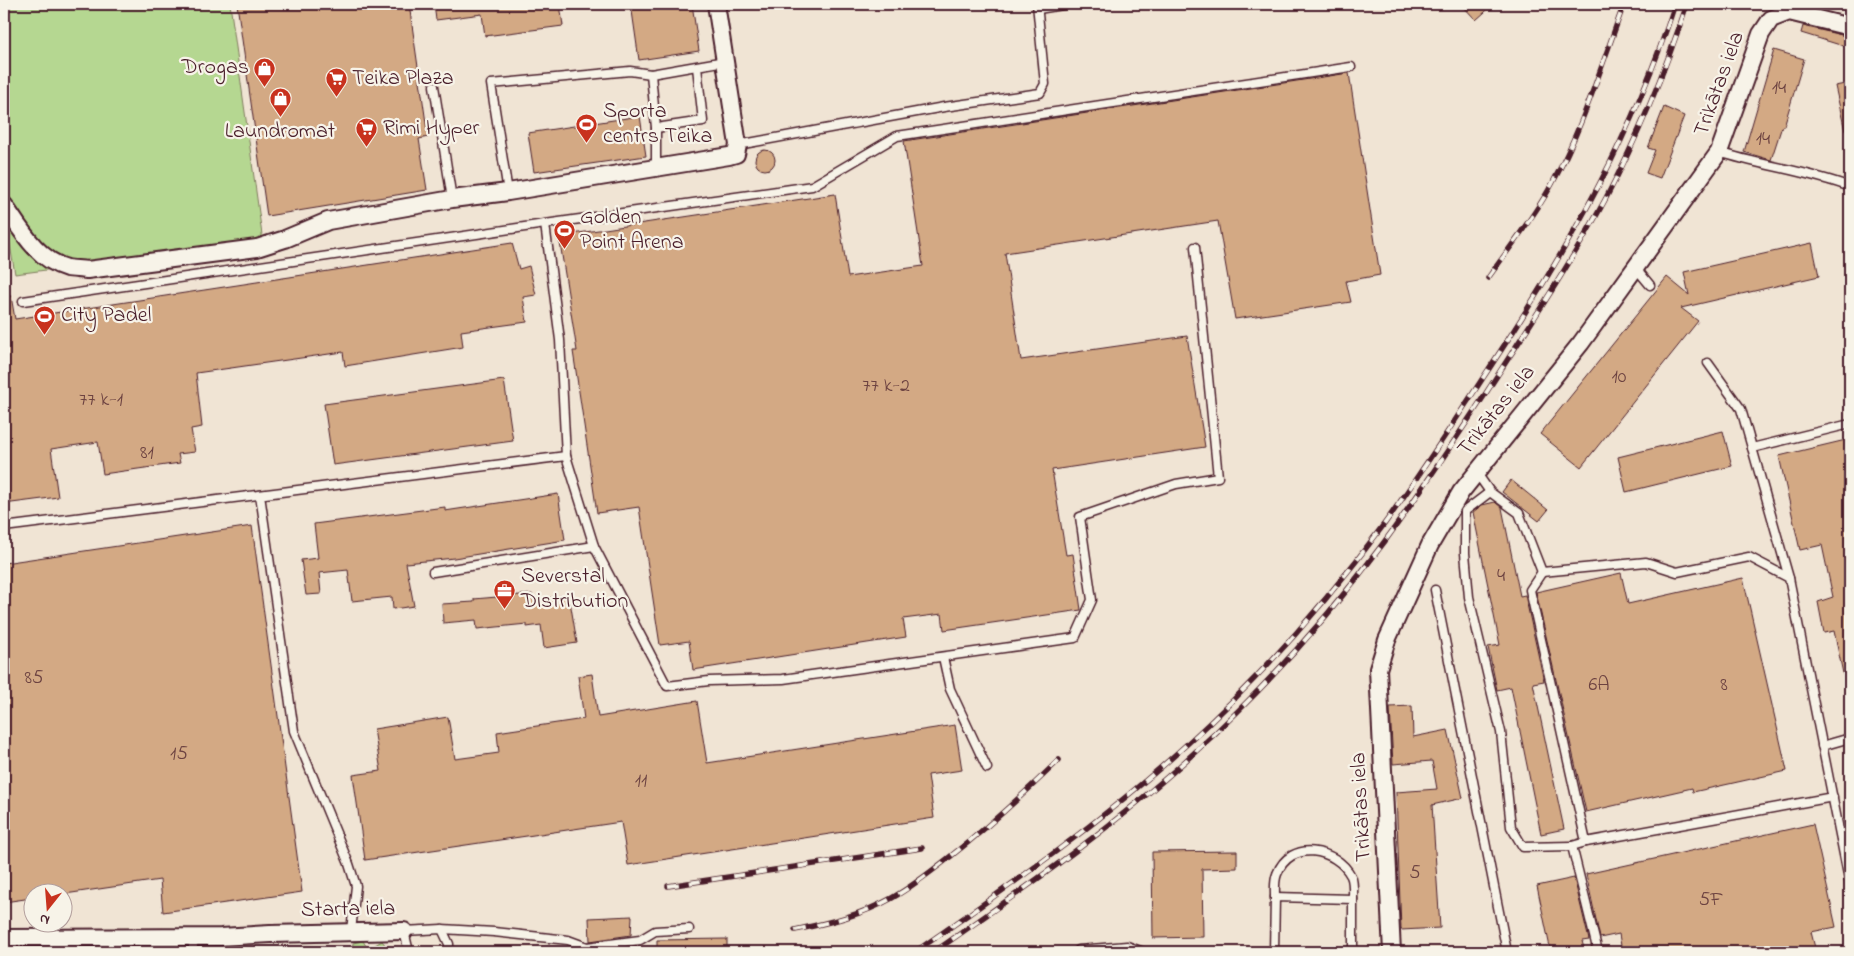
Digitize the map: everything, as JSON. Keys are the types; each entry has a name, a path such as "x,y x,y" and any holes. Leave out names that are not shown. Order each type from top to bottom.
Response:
{"street":[{"path":"4,205 33,244 52,262 67,268 87,270 257,248 285,239 328,221 452,199 508,192 729,156 736,154 738,145 716,4"},
{"name":"Trikātas iela","path":"1392,952 1378,669 1387,640 1430,545 1461,492 1581,343 1718,152 1761,34 1771,20 1789,12 1850,27"},
{"name":"Starta iela","path":"4,938 193,945 351,931 404,931"}],"lane":[{"path":"738,145 944,107 1040,94 1046,84 1038,6 1068,4"},
{"path":"508,192 491,84 630,71 651,74 725,62"},
{"path":"656,128 703,121 697,67"},
{"path":"23,301 812,186 897,136 1351,67"},
{"path":"651,74 656,128 656,168"},
{"path":"434,86 452,199"},
{"path":"1718,152 1850,186"},
{"path":"545,224 560,340 566,456 594,546 667,686 709,681 783,679 1075,638 1092,600 1080,517 1176,484 1218,477 1194,247"},
{"path":"136,264 138,284"},
{"path":"1635,267 1650,285"},
{"path":"1708,363 1741,409 1789,578 1850,885"},
{"path":"1752,448 1850,424"},
{"path":"4,527 566,456"},
{"path":"1476,472 1490,492 1519,513 1542,572"},
{"path":"1490,492 1464,510 1469,597 1501,732 1511,827 1523,846 1572,846 1832,797"},
{"path":"260,495 294,731 349,864 356,886 351,931"},
{"path":"433,572 594,546"},
{"path":"1542,572 1646,562 1677,572 1749,557 1789,578"},
{"path":"1542,572 1530,590 1586,842"},
{"path":"1435,590 1507,952"},
{"path":"943,657 950,689 987,768"},
{"path":"1822,746 1850,738"},
{"path":"1572,846 1598,952"},
{"path":"1274,952 1274,898 1277,874 1286,861 1298,853 1307,851 1322,853 1335,858 1352,878 1353,952"},
{"path":"1274,898 1353,899"},
{"path":"442,929 449,944 449,952"},
{"name":"Starta iela","path":"404,931 442,929 494,932 568,940 587,947 640,940 655,931 689,929"},
{"path":"404,931 408,952"},
{"path":"1077,952 1079,950 1127,946 1143,952"}],"green space":[{"path":"4,4 230,4 263,242 15,274 4,210"},
{"path":"363,941 368,949 382,941 391,952 352,952 353,943"}],"building":[{"name":"Teika Plaza","path":"237,4 409,4 428,137 419,139 427,190 267,216"},
{"path":"434,4 560,4 563,26 485,36 482,14 436,20"},
{"path":"631,4 692,4 699,51 639,60"},
{"path":"1461,4 1494,4 1476,20"},
{"path":"1803,26 1850,37 1850,48 1801,33"},
{"path":"1774,50 1804,59 1784,126 1782,126 1771,160 1744,152"},
{"path":"1349,73 1380,275 1346,281 1351,302 1235,319 1218,221 1005,253 1021,360 1187,336 1205,447 1052,470 1066,555 1073,554 1081,610 944,630 942,614 903,619 906,637 693,670 689,641 660,645 639,507 597,513 573,351 577,351 559,236 835,194 848,277 923,266 904,141"},
{"path":"1850,83 1850,130 1845,131 1835,86"},
{"path":"1664,107 1684,116 1660,178 1646,173 1655,150 1648,148"},
{"name":"Sporta centrs Teika","path":"640,116 646,156 534,172 528,133"},
{"path":"765,150 772,153 775,160 772,167 765,170 758,167 755,160 758,153"},
{"path":"512,243 519,269 529,266 536,295 523,297 527,322 461,331 463,347 345,366 343,352 196,373 202,427 191,429 195,452 178,454 180,463 103,474 98,442 51,449 58,497 4,504 4,296 11,296 15,319"},
{"path":"1812,243 1819,276 1681,308 1698,321 1581,467 1540,434 1667,277 1689,295 1684,272"},
{"path":"504,380 513,441 333,465 324,404"},
{"path":"1723,431 1732,466 1626,492 1618,457"},
{"path":"1850,439 1850,682 1845,683 1834,631 1824,633 1818,602 1833,597 1822,545 1800,550 1779,456"},
{"path":"1511,480 1548,510 1539,521 1502,492"},
{"path":"558,494 565,540 454,558 406,563 414,606 393,609 392,597 352,601 348,570 319,573 321,594 306,595 301,560 318,558 314,524 445,507 445,511"},
{"path":"1495,502 1502,508 1520,596 1525,595 1544,681 1533,683 1564,829 1541,834 1511,687 1497,690 1488,647 1500,645 1473,512 1482,505"},
{"path":"252,526 302,892 163,912 160,880 72,893 72,884 22,884 22,899 4,902 4,563"},
{"path":"1621,573 1628,604 1743,578 1787,771 1693,792 1692,788 1586,812 1536,592"},
{"path":"532,594 533,600 569,595 577,643 544,648 541,625 527,627 527,624 477,629 476,620 443,623 442,604 474,602 474,599"},
{"path":"592,674 598,717 697,701 707,763 955,725 962,770 928,775 934,818 628,865 621,822 365,860 353,775 381,771 374,729 448,717 455,759 499,753 497,732 584,719 578,676"},
{"path":"1412,706 1413,737 1448,730 1463,798 1432,805 1440,928 1401,930 1396,792 1437,789 1432,761 1393,764 1390,707"},
{"path":"1813,824 1836,927 1811,932 1816,952 1622,952 1619,934 1600,938 1586,874"},
{"path":"1237,851 1237,868 1202,869 1203,937 1153,938 1152,852"},
{"path":"1574,878 1589,940 1582,941 1585,952 1551,952 1537,886"},
{"path":"632,916 631,935 590,941 589,918"},
{"path":"727,939 727,952 657,952 657,940"}],"railway":[{"path":"1488,278 1538,208 1563,162 1591,95 1624,4"},
{"path":"915,952 1054,853 1121,801 1186,745 1240,693 1291,639 1363,553 1442,441 1524,315 1575,230 1620,143 1640,98 1675,4"},
{"path":"934,952 1068,857 1164,780 1246,704 1295,652 1364,569 1449,449 1578,248 1606,198 1640,127 1670,54 1687,4"},
{"path":"795,930 857,914 892,898 937,867 979,833 1059,760"},
{"path":"668,886 922,848"}],"place":[{"name":"Drogas","path":"265,87"},
{"name":"Teika Plaza","path":"336,98"},
{"name":"Laundromat","path":"280,118"},
{"name":"Sporta centrs Teika","path":"587,144"},
{"name":"Rimi Hyper","path":"367,148"},
{"name":"Golden Point Arena","path":"564,250"},
{"name":"City Padel","path":"45,335"},
{"name":"Severstal Distribution","path":"505,609"}]}
